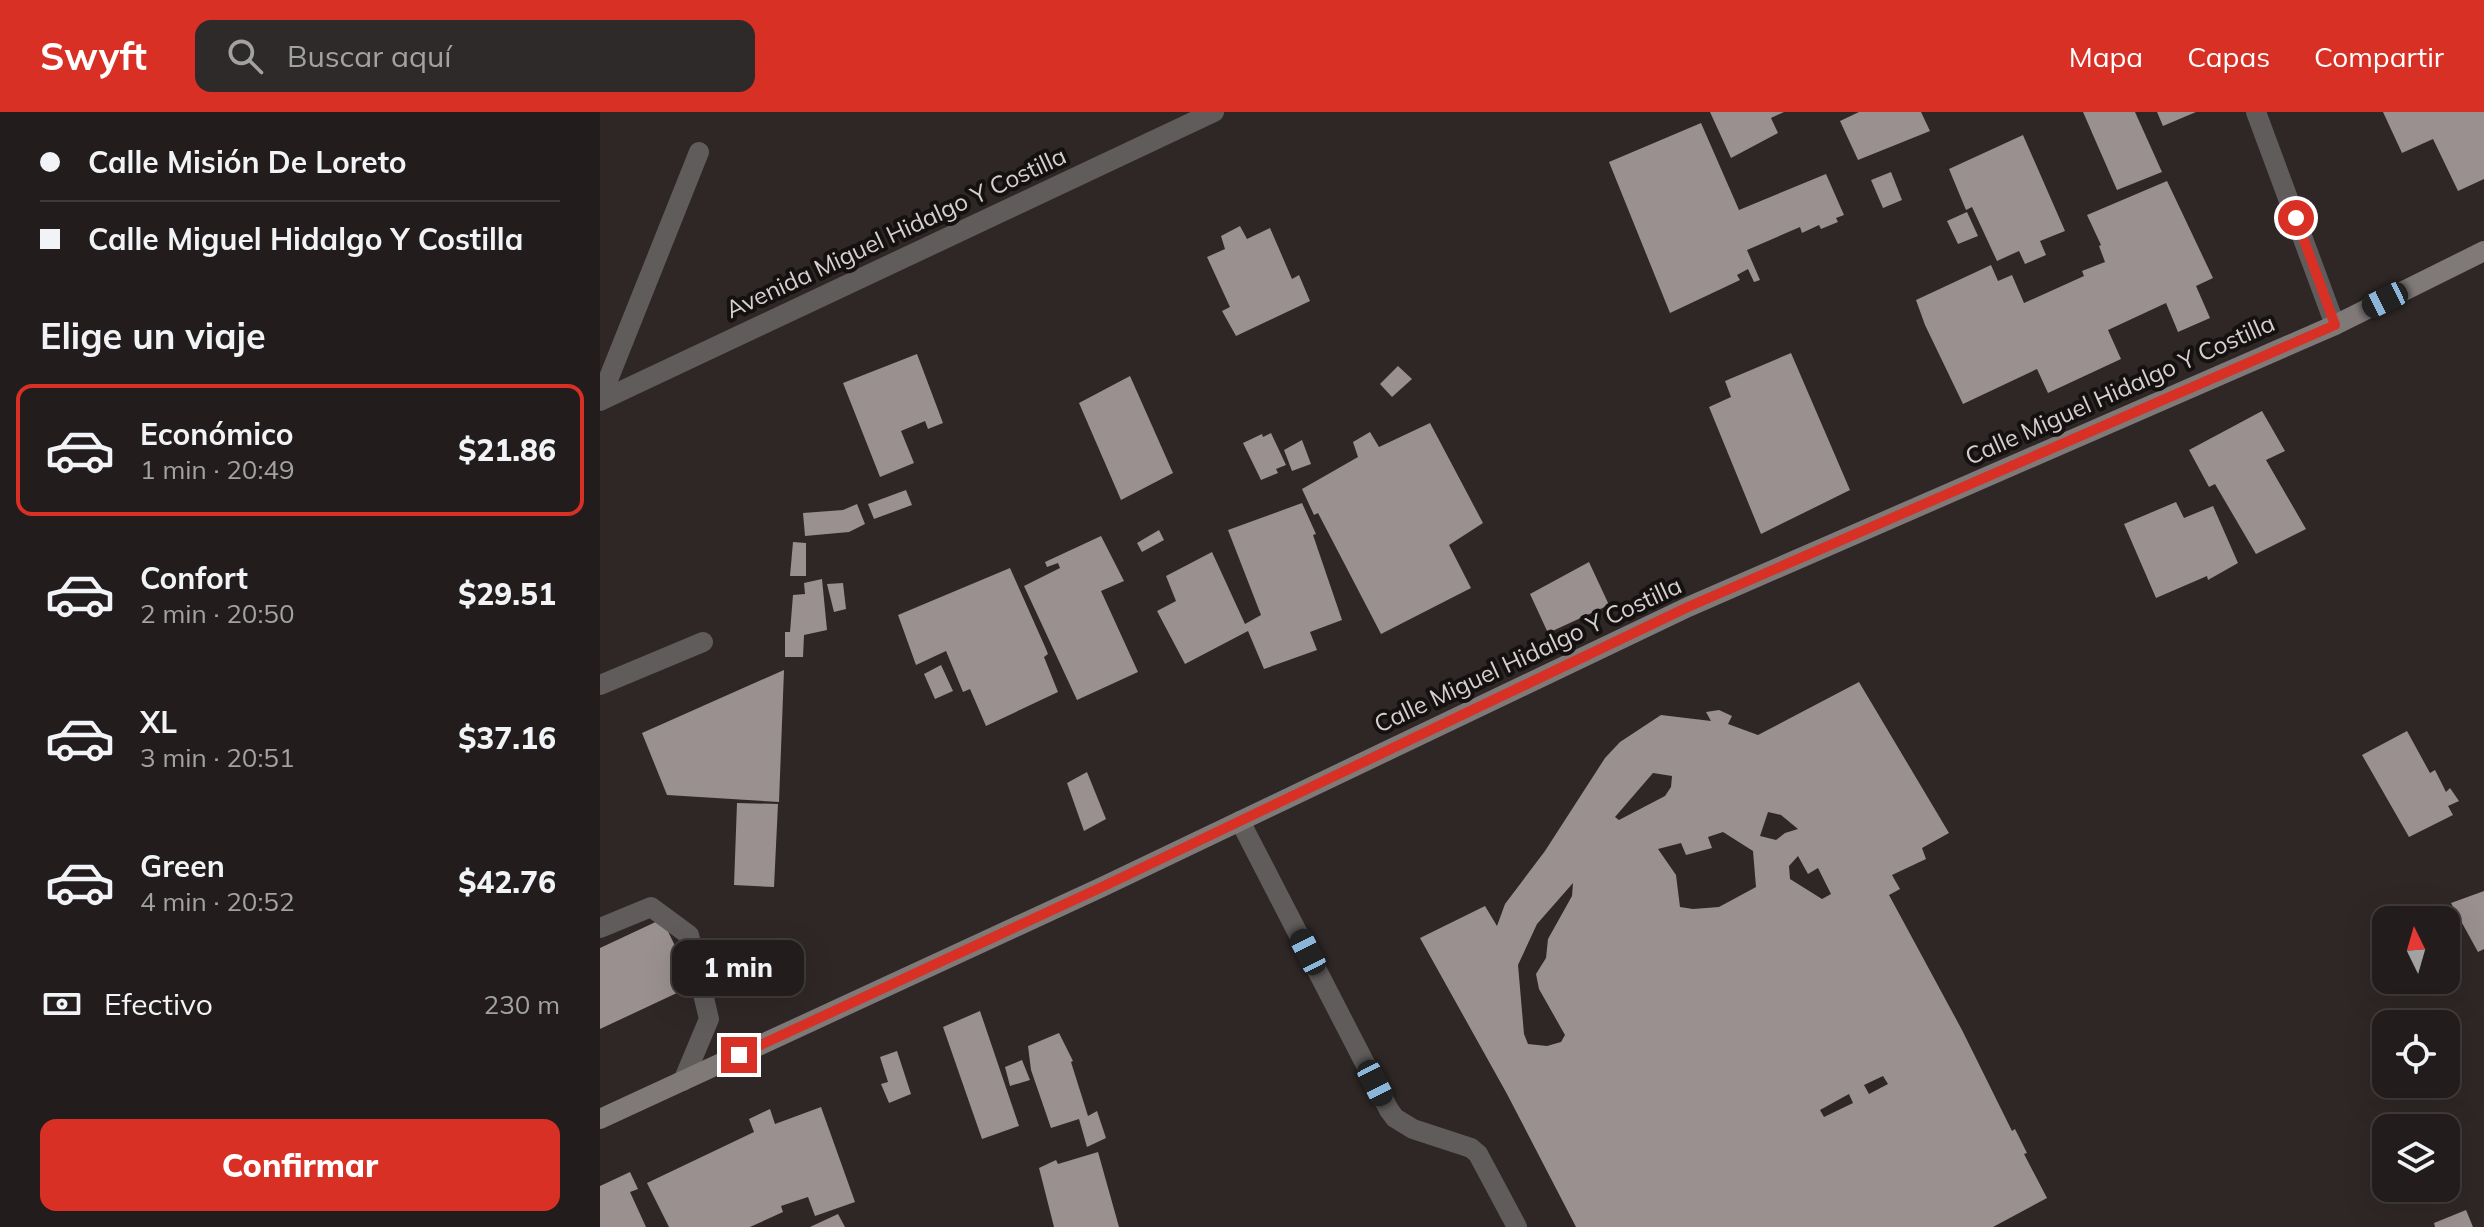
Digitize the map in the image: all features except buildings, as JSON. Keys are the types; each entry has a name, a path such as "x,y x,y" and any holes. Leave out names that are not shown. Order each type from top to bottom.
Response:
{"street":[{"name":"Avenida Miguel Hidalgo Y Costilla","path":"600,401 1214,112"},
{"path":"2256,112 2335,325"},
{"path":"600,401 699,152"},
{"name":"Calle Miguel Hidalgo Y Costilla","path":"600,1119 1240,821 1688,607 2335,325 2484,251"},
{"path":"600,685 703,642"},
{"path":"1240,821 1389,1110 1403,1125 1471,1148 1478,1154 1517,1227"},
{"path":"600,928 651,907 689,935 709,1019 683,1081"}],"route":[{"path":"739,1055 1102,887 1688,607 2335,325 2296,218"}]}
